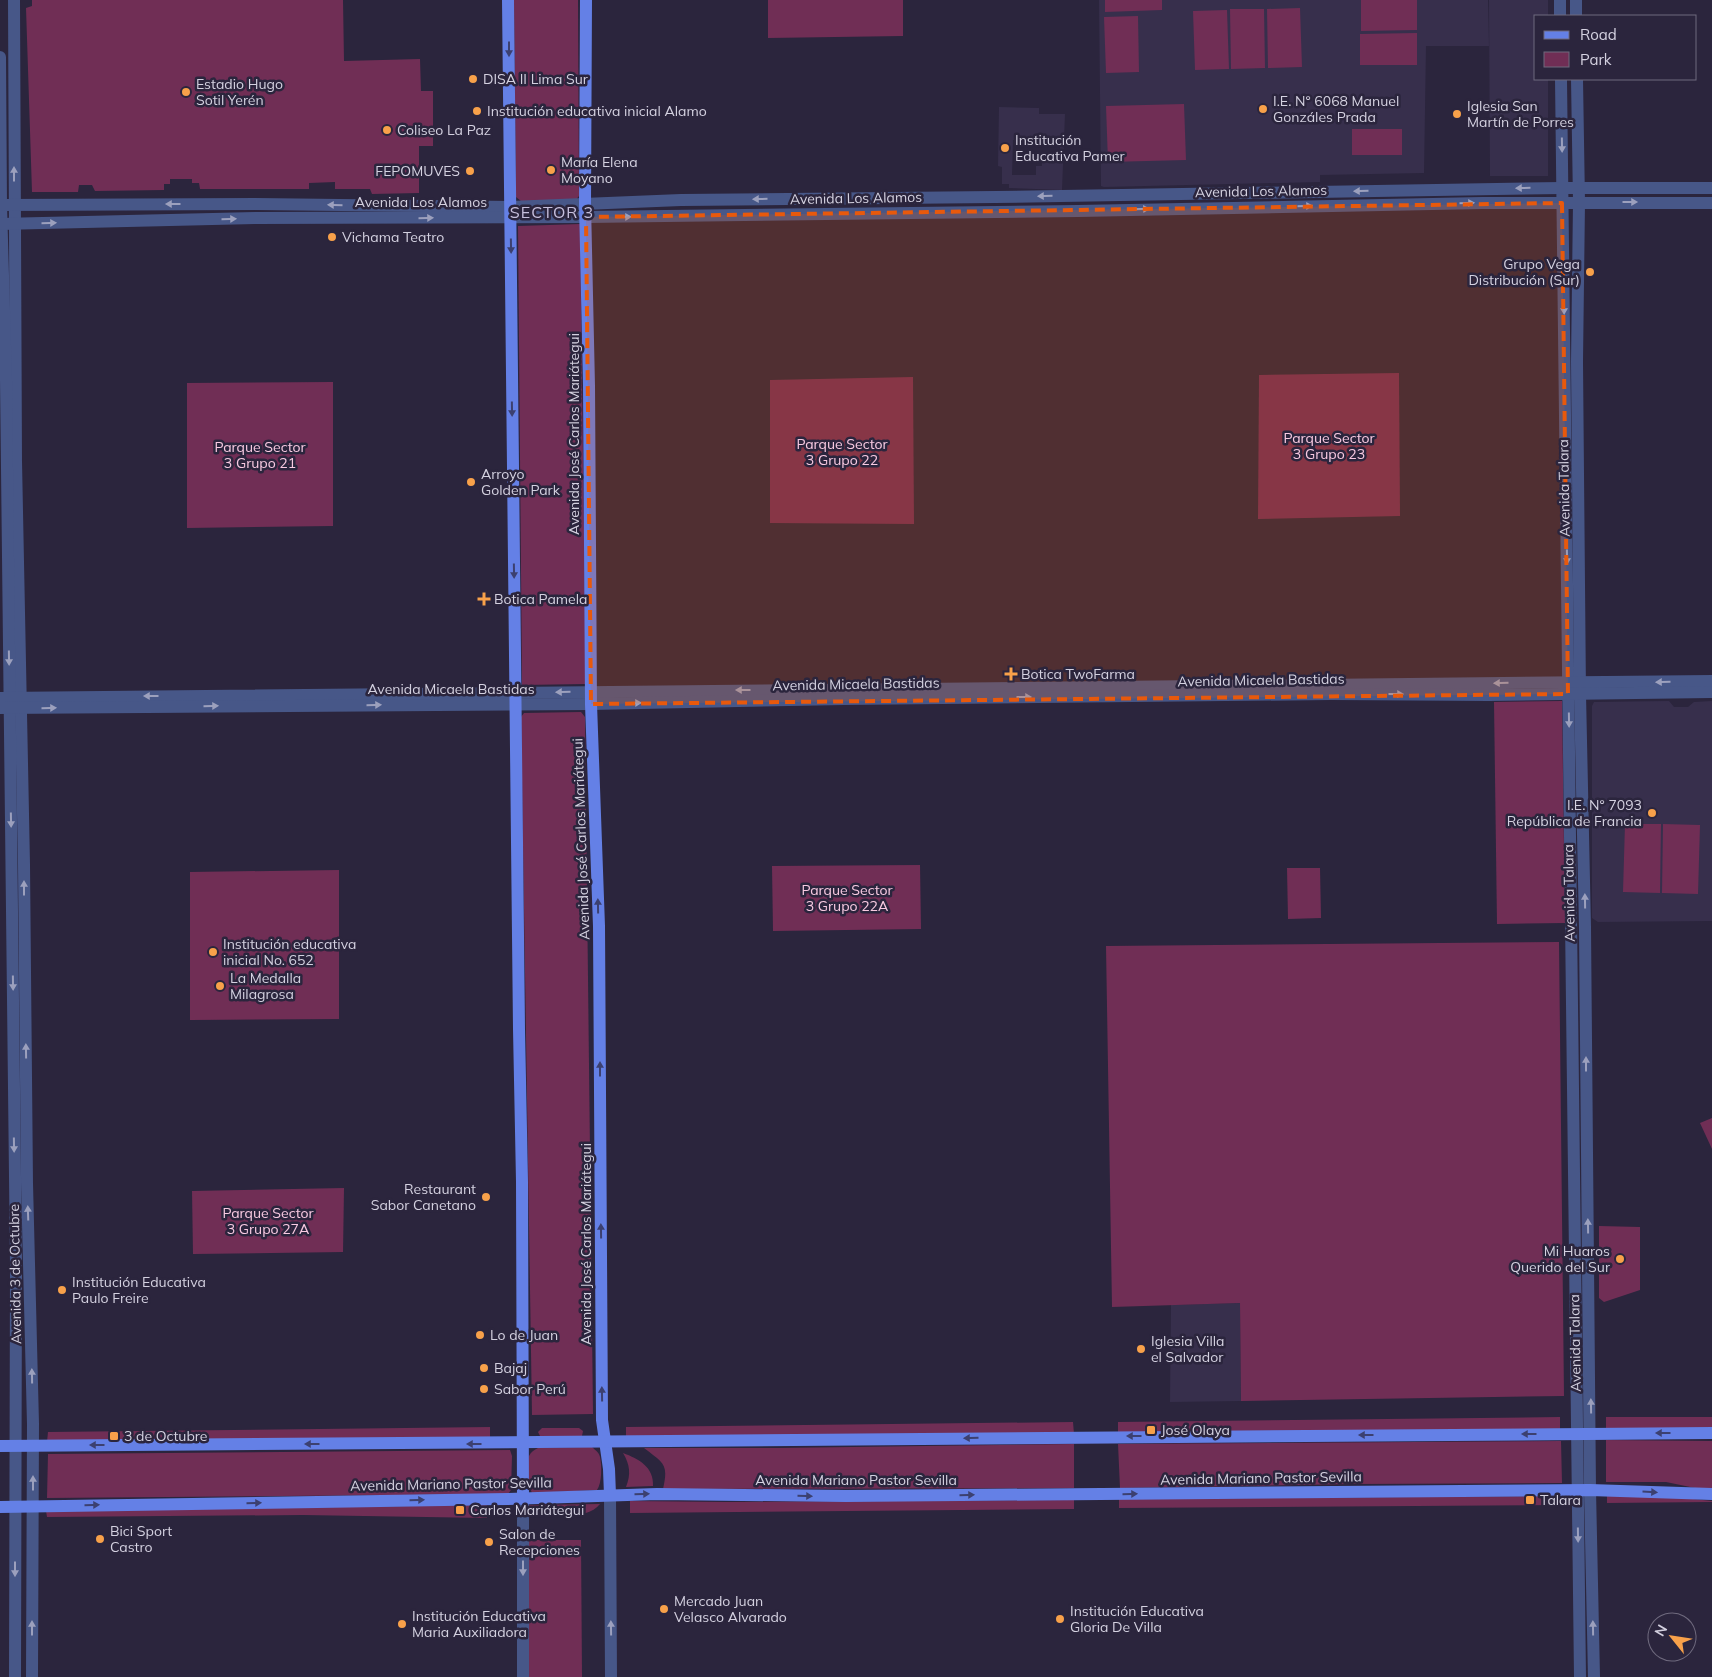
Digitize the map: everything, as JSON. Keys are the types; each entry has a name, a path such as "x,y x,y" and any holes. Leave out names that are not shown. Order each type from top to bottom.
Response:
{"main road":[{"path":"508,0 524,1499"},
{"name":"Avenida José Carlos Mariátegui","path":"586,0 586,211 591,698 598,869 602,1411 610,1495"},
{"path":"0,1446 1712,1433"},
{"name":"Avenida Mariano Pastor Sevilla","path":"0,1507 524,1499 657,1494 855,1496 1590,1490 1712,1494"}],"street":[{"name":"Avenida 3 de Octubre","path":"14,0 16,462 10,703 24,864 27,1183 33,1446 32,1677"},
{"path":"1560,0 1560,15"},
{"path":"1576,0 1576,15"},
{"name":"Avenida 3 de Octubre","path":"0,57 0,205 6,380 10,703 17,1446 15,1677"},
{"name":"Avenida Talara","path":"1561,80 1562,203 1574,688 1585,917 1590,1490 1594,1677"},
{"name":"Avenida Talara","path":"1577,80 1579,202 1574,688 1577,1490 1580,1677"},
{"name":"Avenida Los Alamos","path":"586,211 681,200 1562,188 1712,188"},
{"name":"Avenida Los Alamos","path":"1,224 255,218 401,212 1078,211 1462,203 1712,203"},
{"name":"Avenida Los Alamos","path":"0,205 256,204 401,212"},
{"name":"Avenida Micaela Bastidas","path":"10,703 591,698 834,699 1331,694 1574,688 1712,681"},
{"name":"Avenida Micaela Bastidas","path":"1574,688 1712,692"},
{"name":"Avenida José Carlos Mariátegui","path":"610,1495 611,1677"},
{"path":"523,1677 524,1499"}],"highlighted area":[{"path":"1562,203 1568,694 591,704 586,217"}],"shaded area":[{"name":"I.E. N° 6068 Manuel Gonzáles Prada","path":"1099,0 1488,0 1489,46 1426,46 1424,173 1320,175 1320,182 1104,187 1101,186"},
{"path":"1489,0 1548,0 1548,15 1534,15 1534,80 1548,80 1548,176 1490,176"},
{"name":"Institución Educativa Pamer","path":"999,107 1039,108 1039,114 1065,114 1062,190 1009,188 1009,184 1002,184 1002,167 998,166","holes":["1013,140 1060,141 1060,155 1042,154 1042,166 1036,166 1036,175 1012,175"]},
{"name":"I.E. N° 7093 República de Francia","path":"1669,701 1674,707 1688,707 1694,702 1712,701 1712,921 1598,922 1592,918 1592,706 1594,702"},
{"path":"1240,1303 1241,1401 1170,1402 1171,1305"}],"green space":[{"name":"Estadio Hugo Sotil Yerén","path":"32,0 343,0 344,61 420,59 421,91 433,91 433,146 419,146 419,193 372,194 370,189 335,189 335,182 309,183 309,189 200,189 199,183 192,183 192,179 170,179 170,184 164,184 164,190 95,191 92,185 79,185 78,192 32,192 26,8 32,6"},
{"path":"514,0 578,0 579,196 575,201 521,201 516,197"},
{"path":"768,0 903,0 903,36 768,38"},
{"path":"1105,0 1162,0 1162,10 1105,12"},
{"path":"1361,0 1417,0 1417,30 1361,31"},
{"path":"1300,8 1302,67 1268,68 1267,9"},
{"path":"1230,9 1264,9 1265,68 1231,69"},
{"path":"1227,10 1229,69 1195,70 1193,11"},
{"path":"1138,16 1139,72 1106,73 1104,17"},
{"path":"1417,33 1417,65 1360,65 1360,34"},
{"path":"1184,104 1186,160 1108,162 1106,106"},
{"path":"1352,129 1402,129 1402,155 1352,155"},
{"path":"580,224 586,684 522,685 518,226"},
{"name":"Parque Sector 3 Grupo 23","path":"1399,373 1400,516 1258,519 1259,375"},
{"name":"Parque Sector 3 Grupo 22","path":"913,377 914,524 770,523 770,380"},
{"name":"Parque Sector 3 Grupo 21","path":"333,382 333,526 187,528 187,383"},
{"path":"1562,701 1565,923 1497,924 1494,702"},
{"path":"581,712 585,717 593,1414 532,1415 521,717 524,713"},
{"path":"1625,824 1661,824 1660,893 1623,892"},
{"path":"1663,824 1700,825 1698,894 1662,893"},
{"name":"Parque Sector 3 Grupo 22A","path":"920,865 921,929 773,931 772,866"},
{"path":"1287,868 1320,868 1321,918 1288,919"},
{"path":"339,870 339,1019 190,1020 190,872"},
{"path":"1559,942 1564,1396 1241,1401 1240,1303 1112,1307 1106,946"},
{"path":"1712,1118 1712,1149 1700,1123"},
{"name":"Parque Sector 3 Grupo 27A","path":"344,1188 343,1252 193,1254 192,1191"},
{"name":"Mi Huaros Querido del Sur","path":"1599,1226 1640,1227 1640,1290 1604,1302 1599,1298"},
{"path":"1560,1417 1560,1429 1118,1433 1118,1422"},
{"path":"1606,1417 1712,1417 1712,1429 1606,1428"},
{"path":"1073,1422 1074,1434 626,1437 626,1427"},
{"path":"490,1427 490,1438 47,1442 48,1432"},
{"path":"542,1428 579,1428 583,1431 582,1436 540,1436 538,1432"},
{"path":"1606,1440 1712,1441 1712,1488 1700,1489 1666,1482 1606,1482"},
{"path":"1561,1441 1562,1483 1120,1488 1118,1444"},
{"path":"1074,1444 1074,1488 663,1489 665,1469 663,1464 644,1448 778,1448"},
{"path":"592,1447 599,1454 601,1461 601,1479 597,1490 532,1493 528,1464 529,1456 533,1451 538,1448"},
{"path":"510,1450 512,1456 511,1490 508,1494 47,1498 48,1454"},
{"path":"623,1453 640,1461 648,1469 653,1479 653,1486 626,1487 629,1470"},
{"path":"1607,1495 1655,1495 1712,1502 1607,1503"},
{"path":"1561,1496 1562,1505 1119,1508 1119,1499"},
{"path":"1074,1500 1074,1509 630,1513 630,1501"},
{"path":"600,1504 586,1513 567,1516 539,1513 532,1510 529,1505"},
{"path":"487,1505 487,1518 303,1515 47,1517 46,1511"},
{"path":"529,1540 581,1540 582,1677 529,1677"}],"place":[{"name":"DISA II Lima Sur","path":"473,79"},
{"name":"Estadio Hugo Sotil Yerén","path":"186,92"},
{"name":"I.E. N° 6068 Manuel Gonzáles Prada","path":"1263,109"},
{"name":"Institución educativa inicial Alamo","path":"477,111"},
{"name":"Iglesia San Martín de Porres","path":"1457,114"},
{"name":"Coliseo La Paz","path":"387,130"},
{"name":"Institución Educativa Pamer","path":"1005,148"},
{"name":"María Elena Moyano","path":"551,170"},
{"name":"FEPOMUVES","path":"470,171"},
{"name":"Vichama Teatro","path":"332,237"},
{"name":"Grupo Vega Distribución (Sur)","path":"1590,272"},
{"name":"Arroyo Golden Park","path":"471,482"},
{"name":"Botica Pamela","path":"484,599"},
{"name":"Botica TwoFarma","path":"1011,674"},
{"name":"I.E. N° 7093 República de Francia","path":"1652,813"},
{"name":"Institución educativa inicial No. 652","path":"213,952"},
{"name":"La Medalla Milagrosa","path":"220,986"},
{"name":"Restaurant Sabor Canetano","path":"486,1197"},
{"name":"Mi Huaros Querido del Sur","path":"1620,1259"},
{"name":"Institución Educativa Paulo Freire","path":"62,1290"},
{"name":"Lo de Juan","path":"480,1335"},
{"name":"Iglesia Villa el Salvador","path":"1141,1349"},
{"name":"Bajaj","path":"484,1368"},
{"name":"Sabor Perú","path":"484,1389"},
{"name":"José Olaya","path":"1151,1430"},
{"name":"3 de Octubre","path":"114,1436"},
{"name":"Talara","path":"1530,1500"},
{"name":"Carlos Mariátegui","path":"460,1510"},
{"name":"Bici Sport Castro","path":"100,1539"},
{"name":"Salon de Recepciones","path":"489,1542"},
{"name":"Mercado Juan Velasco Alvarado","path":"664,1609"},
{"name":"Institución Educativa Gloria De Villa","path":"1060,1619"},
{"name":"Institución Educativa Maria Auxiliadora","path":"402,1624"}],"district":[{"name":"SECTOR 3","path":"552,212"}]}
